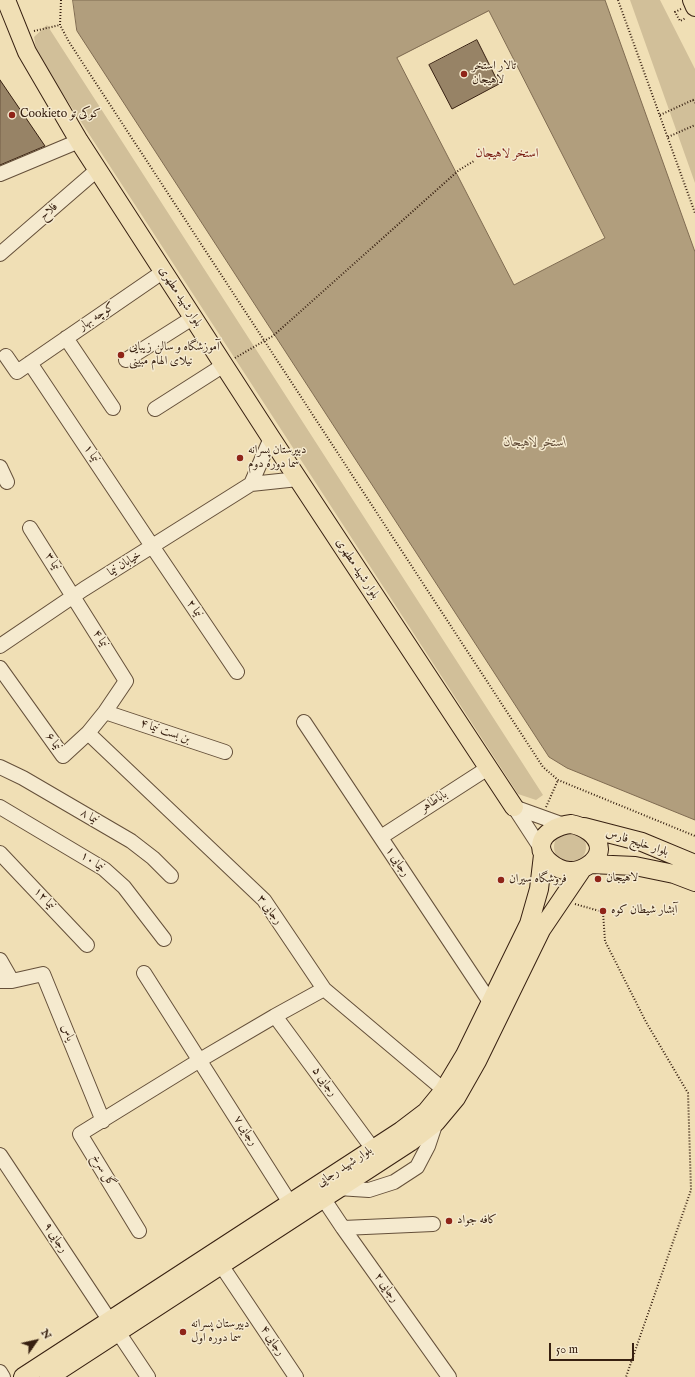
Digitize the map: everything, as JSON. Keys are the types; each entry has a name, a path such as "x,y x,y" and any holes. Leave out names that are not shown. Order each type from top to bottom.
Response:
{"main road":[{"name":"بلوار شهید مطهری","path":"6,0 27,52 97,170 194,317 271,438 514,807"},
{"path":"692,0 695,7"},
{"path":"571,825 585,829 597,841 599,850 596,858 586,866 576,871 561,870 549,861 541,846 544,838 550,832 571,825"},
{"name":"بلوار خلیج فارس","path":"571,825 642,842 695,864"},
{"name":"بلوار شهید رجایی","path":"49,1377 114,1327 290,1203 326,1191 373,1149 426,1112 444,1090 465,1055 529,924 539,889 543,852"},
{"name":"بلوار شهید رجایی","path":"23,1377 114,1327 221,1265 326,1191 410,1142 436,1122 456,1098 477,1061 542,930 561,900 586,866"},
{"name":"بلوار خلیج فارس","path":"586,866 635,866 674,874 695,882"}],"street":[{"path":"0,174 79,141"},
{"name":"فلاح","path":"0,254 97,170"},
{"name":"کوچه بهار","path":"6,356 17,372 164,271"},
{"path":"126,360 194,317"},
{"path":"66,338 113,408"},
{"name":"نیما ۱","path":"30,362 152,546"},
{"path":"155,409 224,365"},
{"path":"251,484 271,438"},
{"path":"0,468 7,482"},
{"name":"خیابان نیما","path":"0,646 152,546 251,484 298,479"},
{"name":"نیما ۳","path":"30,528 74,597"},
{"name":"نیما ۲","path":"152,546 237,672"},
{"name":"نیما ۴","path":"74,597 126,682"},
{"name":"نیما ۶","path":"0,668 64,756 88,733 126,682"},
{"name":"بن بست نیما ۴","path":"105,712 225,752"},
{"name":"رجایی ۱","path":"304,722 490,1002"},
{"name":"رجایی ۳","path":"88,733 264,900 324,990 444,1090"},
{"name":"نیما ۸","path":"0,767 23,778 131,841 153,858 171,876"},
{"name":"باباطاهر","path":"380,837 488,768"},
{"name":"نیما ۱۰","path":"0,807 104,869 124,887 164,939"},
{"path":"514,807 571,825"},
{"path":"514,807 543,852"},
{"name":"نیما ۱۲","path":"0,853 86,946"},
{"path":"0,960 6,981"},
{"name":"رجایی ۷","path":"144,973 290,1203"},
{"name":"یاس","path":"6,981 43,974 103,1121"},
{"path":"103,1121 200,1060 275,1016 324,990"},
{"name":"رجایی ۵","path":"275,1016 373,1149"},
{"name":"گل سرخ","path":"103,1121 80,1134 139,1231"},
{"path":"326,1191 369,1190 394,1182 417,1167 428,1146 436,1122"},
{"name":"رجایی ۹","path":"0,1155 148,1377"},
{"name":"رجایی ۲","path":"326,1191 343,1228 449,1377"},
{"path":"343,1228 433,1224"},
{"name":"رجایی ۴","path":"221,1265 296,1377"},
{"path":"0,1372 3,1377"}],"path":[{"path":"61,0 60,25 69,42 543,767 558,780 695,836"},
{"path":"618,0 695,213"},
{"path":"675,12 680,21"},
{"path":"20,34 60,25"},
{"path":"660,115 694,99 695,104"},
{"path":"668,137 695,125"},
{"path":"224,365 273,336 459,170 474,161"},
{"path":"542,817 558,780"},
{"path":"561,900 603,912 605,941 646,1022 688,1093 691,1190 626,1377"}],"shaded area":[{"path":"630,0 660,0 695,69 695,183"},
{"path":"47,25 543,795 536,800 518,794 37,54 34,37"},
{"path":"567,831 573,831 583,838 586,847 585,853 579,860 573,863 567,863 557,856 554,850 554,844 561,834"}],"water":[{"name":"استخر لاهیجان","path":"73,0 605,0 695,252 695,820 567,768 549,757 77,31","holes":["489,11 605,238 514,285 397,58"]}],"building":[{"name":"تالار استخر لاهیجان","path":"477,40 499,84 452,109 429,65"},
{"name":"Cookieto کوکی تو","path":"0,80 45,146 0,165"}],"place":[{"name":"تالار استخر لاهیجان","path":"464,74"},
{"name":"Cookieto کوکی تو","path":"12,115"},
{"name":"آموزشگاه و سالن زیبایی نیلای الهام مبینی","path":"121,355"},
{"name":"دبیرستان پسرانه سما دوره دوم","path":"240,458"},
{"name":"لاهيجان","path":"598,879"},
{"name":"فروشگاه سیران","path":"501,880"},
{"name":"آبشار شیطان کوه","path":"603,911"},
{"name":"کافه جواد","path":"449,1221"},
{"name":"دبیرستان پسرانه سما دوره اول","path":"183,1332"}],"district":[{"name":"استخر لاهیجان","path":"507,154"}]}
